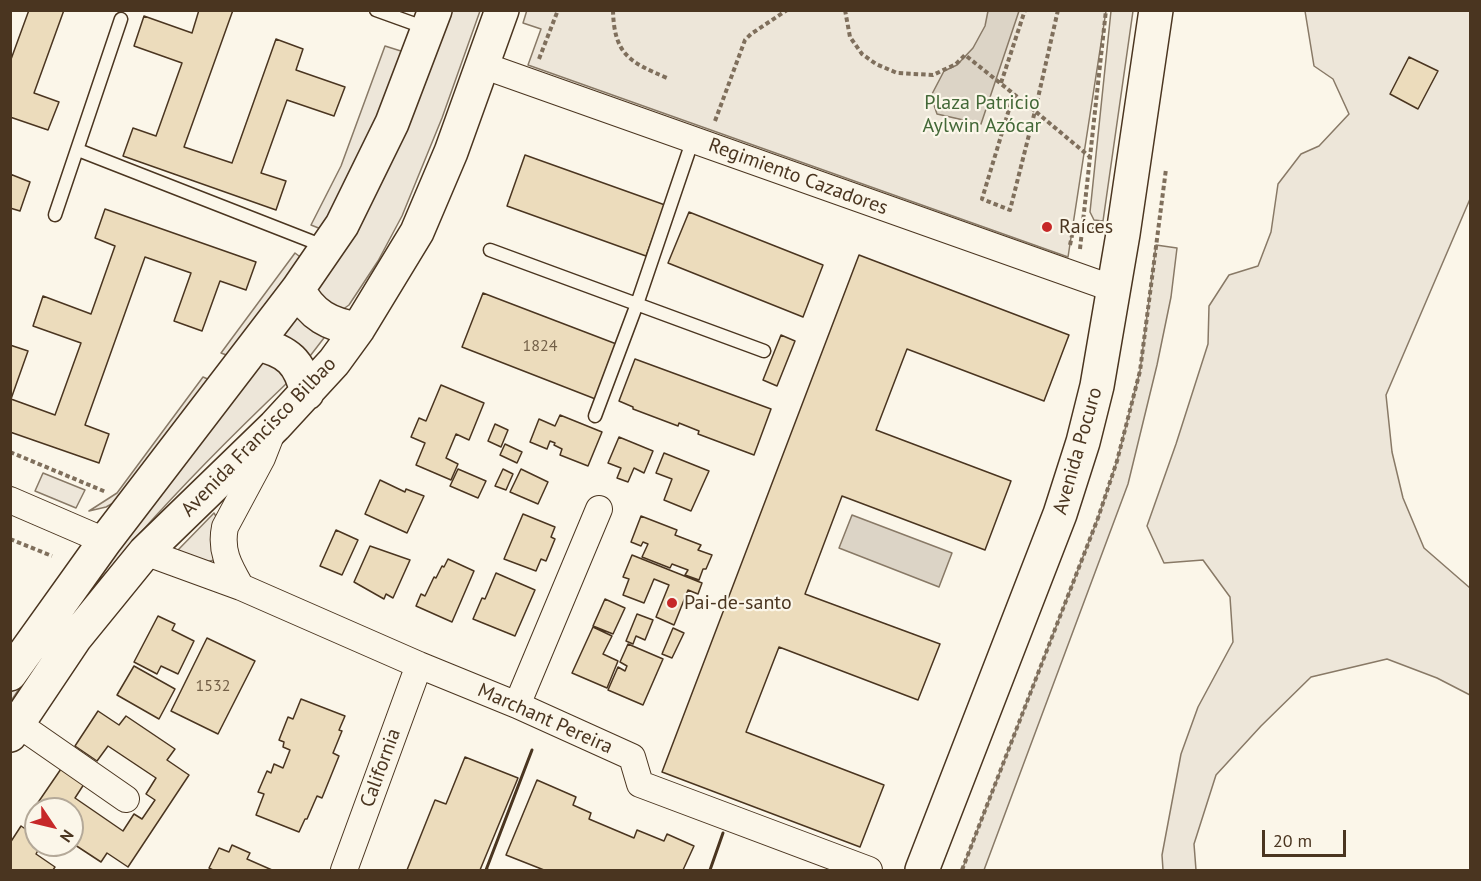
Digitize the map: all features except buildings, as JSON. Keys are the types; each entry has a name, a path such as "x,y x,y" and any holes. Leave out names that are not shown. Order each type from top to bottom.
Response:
{"main road":[{"name":"Avenida Francisco Bilbao","path":"14,730 75,638 145,552 307,393 358,329 417,232 451,152 502,10"},
{"name":"Avenida Pocuro","path":"922,870 1071,482 1097,386 1156,10"},
{"path":"10,674 105,541 257,344 342,225 381,147 431,20"},
{"path":"298,289 304,300 322,318 341,326 358,329"},
{"path":"257,344 272,347 289,356 299,369 307,393"}],"street":[{"name":"Regimiento Cazadores","path":"482,65 1114,289"},
{"path":"241,587 226,562 223,551 225,526 262,458 275,426"},
{"path":"10,500 105,541"},
{"path":"517,705 599,509"},
{"name":"Marchant Pereira","path":"145,552 241,587 517,705 632,757 640,784 869,870"},
{"name":"California","path":"344,870 419,665"},
{"path":"14,730 126,799"}],"lane":[{"path":"376,10 431,20"},
{"path":"55,215 122,19"},
{"path":"595,416 700,142"},
{"path":"78,150 327,247"},
{"path":"490,250 764,351"}],"path":[{"path":"527,80 534,71 558,10"},
{"path":"613,10 621,51 640,66 667,78"},
{"path":"700,142 745,40 787,10"},
{"path":"845,10 850,37 862,54 876,64 897,73 933,75 956,64 964,55 1014,93 1090,157"},
{"path":"1001,83 1025,10"},
{"path":"1014,93 982,200 1010,210 1058,10"},
{"path":"1080,277 1082,227 1106,10"},
{"path":"10,452 107,492"},
{"path":"10,539 52,556"}],"green space":[{"name":"Plaza Patricio Aylwin Azócar","path":"527,10 1106,11 1068,257 528,65 541,29 523,23"},
{"path":"444,11 480,11 442,118 402,216 378,261 349,305 342,310 317,297 318,285"},
{"path":"1111,11 1133,11 1103,221 1094,220 1090,212"},
{"path":"1305,11 1470,11 1470,199 1386,395 1392,452 1403,498 1424,548 1470,588 1470,695 1437,678 1387,659 1311,677 1216,775 1194,844 1196,870 1163,870 1162,855 1181,754 1198,707 1233,642 1230,597 1203,560 1164,563 1147,526 1208,344 1209,306 1229,275 1258,266 1271,232 1278,184 1301,154 1319,146 1349,114 1333,79 1314,66"},
{"path":"385,46 404,52 352,175 321,229 311,225 341,166"},
{"path":"1156,245 1177,248 1171,297 1157,365 1128,484 984,870 962,870 1098,518 1117,461 1140,371"},
{"path":"295,253 303,259 229,356 221,353"},
{"path":"299,311 327,334 307,360 279,338"},
{"path":"272,359 281,362 287,383 211,457 105,573 41,657 11,701 11,691 40,647 259,363"},
{"path":"203,377 210,380 117,501 106,507 89,511 117,493"},
{"path":"43,473 85,490 76,508 35,491"},
{"path":"214,513 217,518 214,560 203,563 178,553 178,550"}],"shaded area":[{"path":"988,11 1019,11 981,124 937,114 931,96 944,71 957,65 973,48 985,26"},
{"path":"852,515 952,553 939,587 839,548"}],"wall":[{"path":"488,870 486,870 532,750"},
{"path":"710,870 723,833"}],"place":[{"name":"Raíces","path":"1047,227"},
{"name":"Pai-de-santo","path":"672,603"}]}
